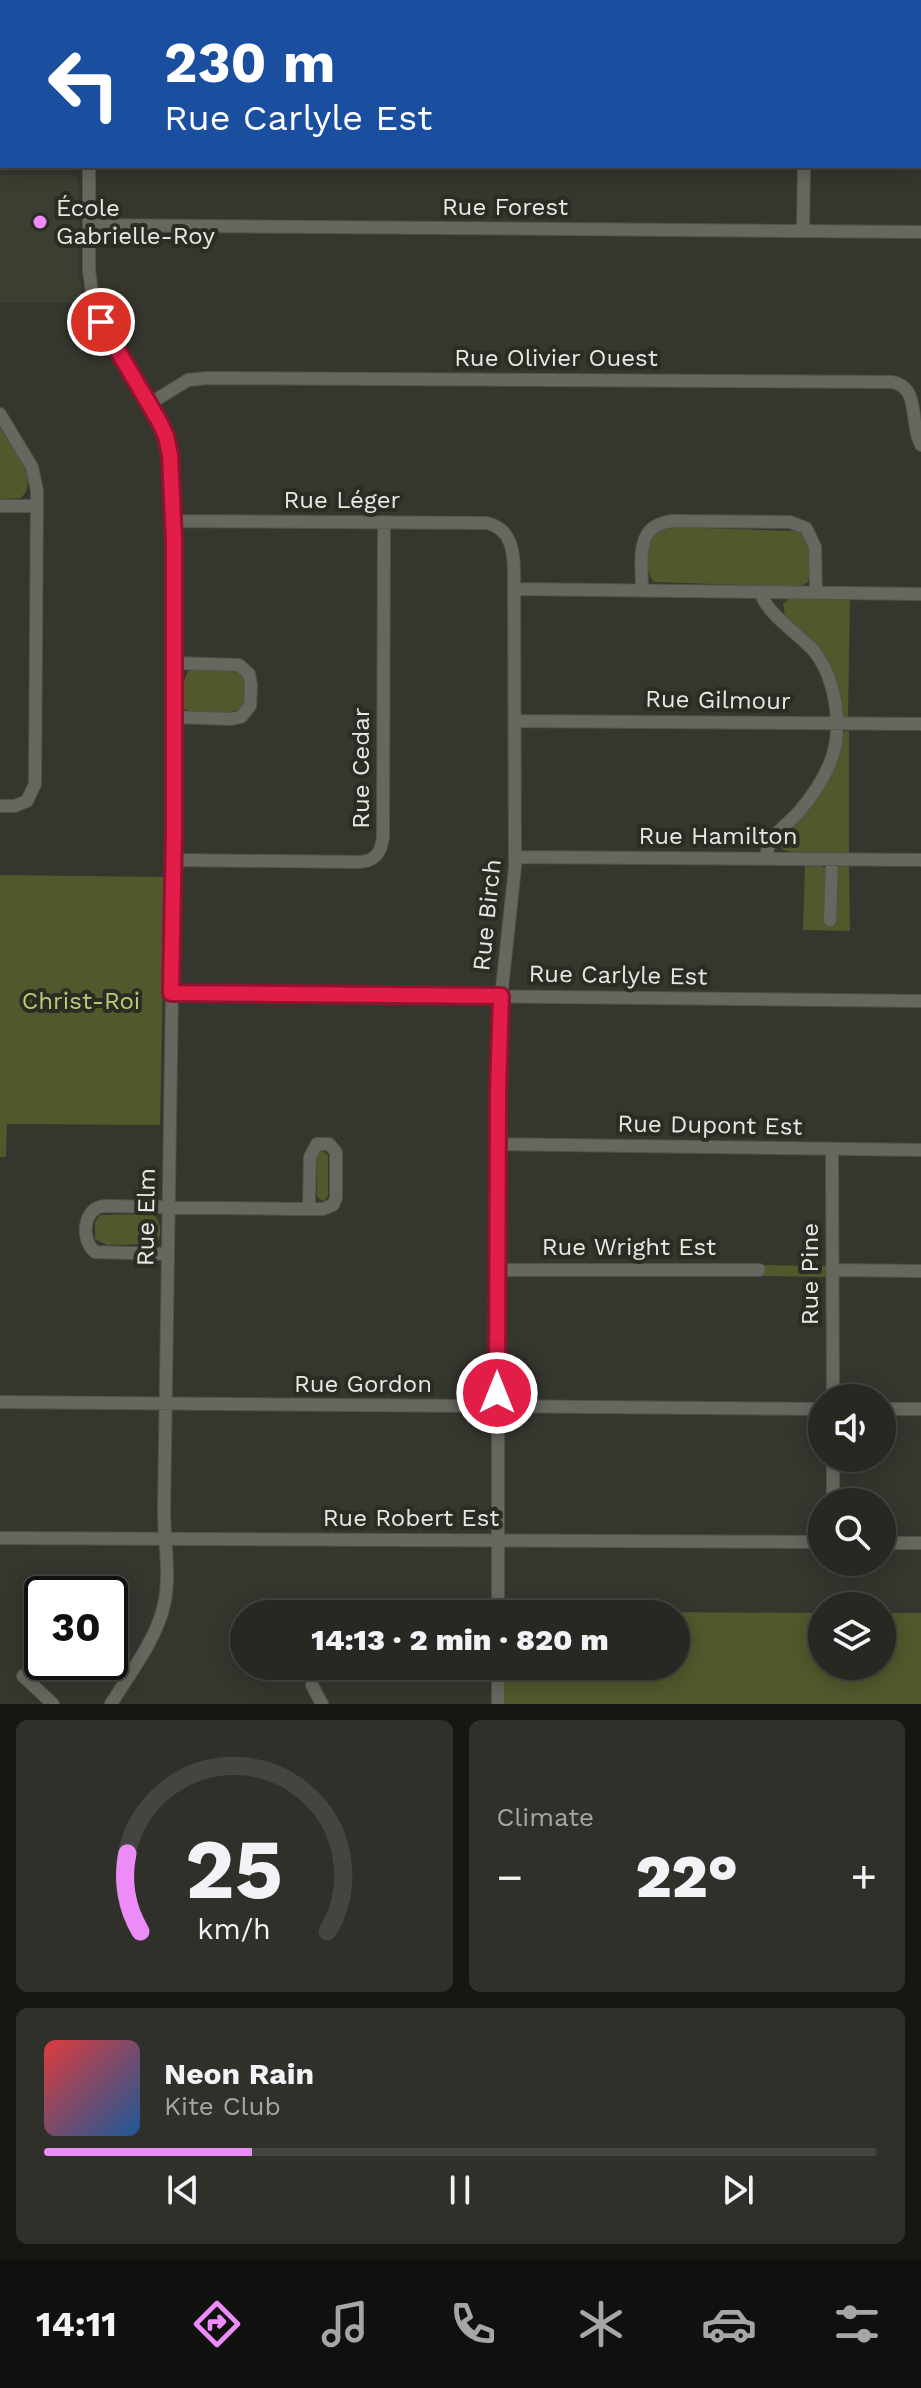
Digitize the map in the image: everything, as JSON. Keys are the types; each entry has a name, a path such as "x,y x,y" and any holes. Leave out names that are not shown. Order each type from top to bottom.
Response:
{"street":[{"name":"Rue Elm","path":"89,168 90,281 96,311 162,428 168,445 173,521 174,860 167,1254 166,1595 151,1637 111,1704"},
{"path":"803,231 804,168"},
{"name":"Rue Forest","path":"90,225 921,232"},
{"name":"Rue Olivier Ouest","path":"149,404 188,380 200,378 891,382 905,385 913,393 917,436 921,445"},
{"path":"0,414 35,474 37,506 35,784 27,801 20,805 0,806"},
{"path":"0,506 37,506"},
{"name":"Rue Léger","path":"173,521 487,523 498,526 506,535"},
{"path":"642,590 643,546 647,534 656,525 674,521 790,522 806,528 814,541 816,593"},
{"name":"Rue Cedar","path":"174,860 357,862 370,861 378,854 383,837 384,522"},
{"name":"Rue Birch","path":"498,1600 497,1144 501,996 515,857 514,589 513,554 506,535"},
{"path":"514,589 921,594"},
{"path":"761,592 766,605 811,648 826,669 837,724 830,760 817,789 769,844 766,858"},
{"path":"174,663 239,665 249,674 251,685 250,706 241,717 174,717"},
{"name":"Rue Gilmour","path":"515,721 921,724"},
{"name":"Rue Hamilton","path":"515,857 921,860"},
{"path":"830,920 832,859"},
{"name":"Rue Carlyle Est","path":"171,993 921,1001"},
{"path":"167,1254 99,1253 89,1247 88,1216 95,1207 168,1207 309,1208 327,1208 335,1202 336,1152 329,1144 317,1144 310,1153 309,1208"},
{"name":"Rue Dupont Est","path":"497,1144 921,1150"},
{"name":"Rue Pine","path":"832,1149 833,1384"},
{"name":"Rue Wright Est","path":"498,1270 759,1270"},
{"path":"832,1270 921,1271"},
{"name":"Rue Gordon","path":"0,1402 808,1409"},
{"path":"896,1409 921,1409"},
{"name":"Rue Robert Est","path":"0,1538 808,1542"},
{"path":"896,1543 921,1543"},
{"path":"23,1676 53,1704"},
{"path":"498,1680 498,1704"},
{"path":"312,1685 322,1704"}],"shaded area":[{"name":"École Gabrielle-Roy","path":"0,175 71,175 77,178 79,273 84,303 0,303"}],"green space":[{"path":"0,428 26,472 28,481 21,498 0,499"},
{"path":"670,527 798,531 809,548 808,582 799,587 654,582 647,564 650,541 657,531"},
{"path":"789,598 850,598 848,718 843,718 811,640 785,615 783,604"},
{"path":"188,671 239,671 246,689 241,708 213,714 184,709 183,684"},
{"path":"845,731 849,731 849,854 783,850 780,846 781,836"},
{"path":"805,864 827,869 849,864 850,931 803,930"},
{"name":"Christ-Roi","path":"0,875 165,877 160,1125 7,1124 6,1157 0,1157"},
{"path":"321,1150 328,1155 328,1196 324,1201 317,1195 317,1157"},
{"path":"152,1214 160,1228 156,1244 107,1245 95,1239 95,1222 100,1215"},
{"path":"762,1265 827,1266 827,1277 761,1276"},
{"path":"690,1612 808,1613 808,1680 896,1680 896,1613 921,1613 921,1704 505,1704 505,1680 690,1680"}],"place":[{"name":"École Gabrielle-Roy","path":"40,222"}],"route":[{"path":"101,322 159,421 170,455 174,541 171,993 501,996 497,1393"}]}
